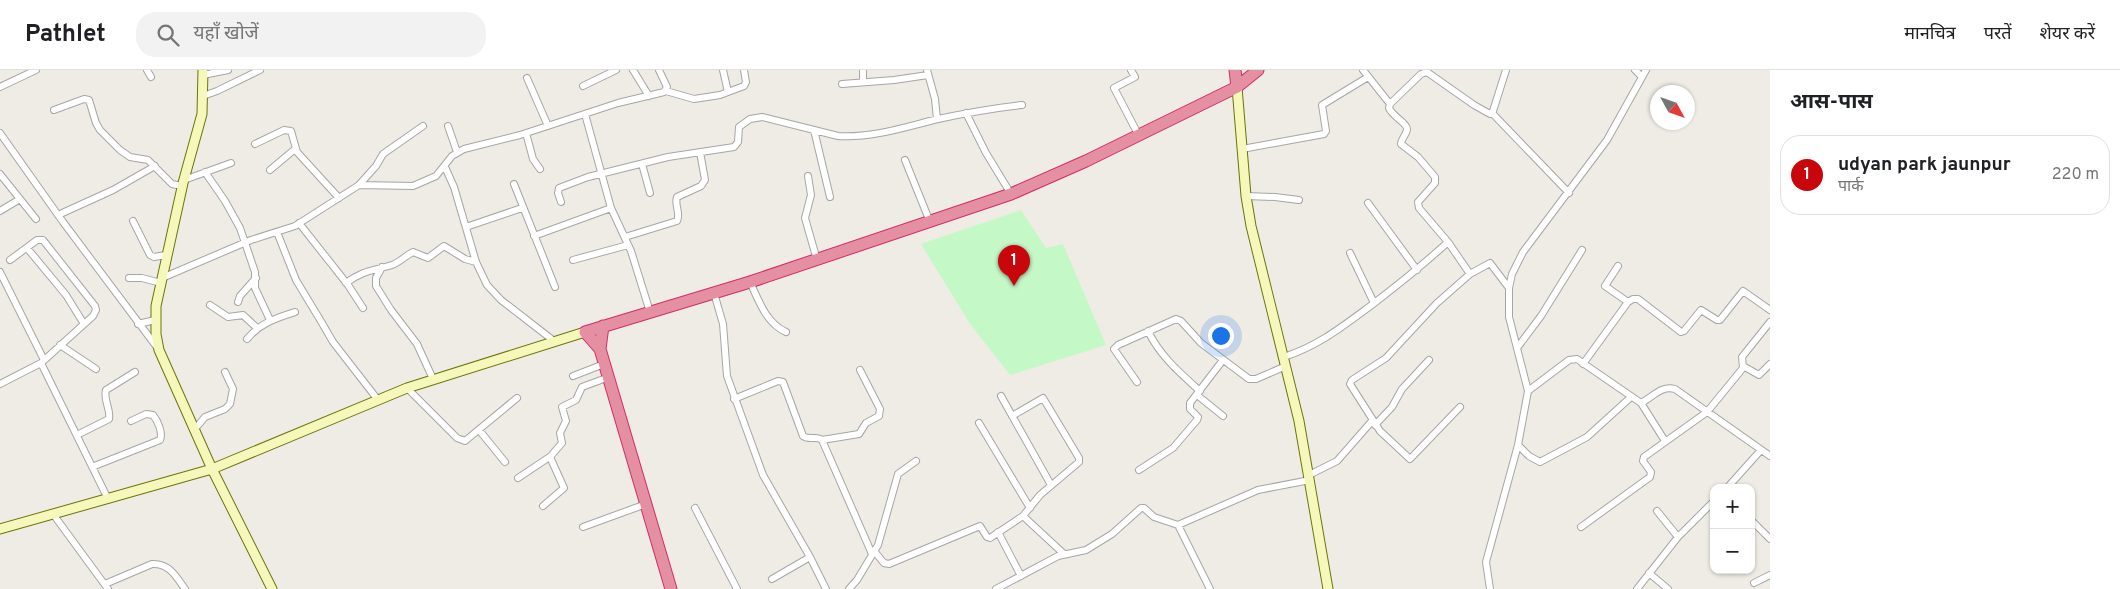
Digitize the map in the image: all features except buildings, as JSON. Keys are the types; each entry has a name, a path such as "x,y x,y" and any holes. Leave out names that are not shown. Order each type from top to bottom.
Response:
{"highway":[{"path":"1235,70 1237,87"},
{"path":"600,349 584,332 750,282 1011,194 1139,136 1237,87 1258,70"},
{"path":"603,326 600,349 671,589"}],"main road":[{"path":"203,73 202,114 183,183 161,281 155,320 159,350 212,469 272,589"},
{"path":"1237,87 1246,196 1259,264 1285,362 1309,477 1328,589"},
{"path":"0,530 212,469 407,388 584,332"}],"street":[{"path":"0,87 26,72 36,70"},
{"path":"147,70 151,77"},
{"path":"203,73 228,70"},
{"path":"203,96 260,70"},
{"path":"583,86 616,70"},
{"path":"633,70 649,96"},
{"path":"660,70 667,87 666,91"},
{"path":"723,70 728,92"},
{"path":"359,186 414,186 436,176 457,152 526,133 618,103 666,91 694,99 728,92 745,85 744,70"},
{"path":"863,70 863,82"},
{"path":"1131,70 1135,77 1114,88 1139,136"},
{"path":"1363,70 1390,104 1389,108 1393,116 1406,127 1407,131 1400,144 1418,157 1436,180 1417,205 1448,242 1470,274"},
{"path":"1492,113 1506,70"},
{"path":"1635,70 1642,78"},
{"path":"1490,589 1486,562 1518,445 1528,391 1512,335 1509,317 1509,288 1512,274 1523,252 1607,140 1646,70"},
{"path":"842,84 894,80 927,72 935,99 937,119"},
{"path":"1390,104 1421,74 1427,72 1474,105 1488,113 1492,113 1569,193"},
{"path":"1242,149 1324,134 1326,131 1322,105 1368,77"},
{"path":"527,78 548,126"},
{"path":"54,110 84,99 89,100 96,123 120,150 130,157 148,160 172,184 183,183 205,172 231,163"},
{"path":"561,202 558,190 561,186 642,164 736,146 739,127 750,119 771,118 838,136 864,136 966,113 1022,105"},
{"path":"966,113 986,153 1011,194"},
{"path":"585,114 600,174 611,208 625,237 650,312"},
{"path":"129,278 161,281 244,243 299,223 359,186 376,166 383,154 422,126"},
{"path":"448,126 457,152"},
{"path":"255,144 288,129 293,134 295,149 299,156 339,198"},
{"path":"814,130 830,197"},
{"path":"0,133 58,215 159,350"},
{"path":"526,133 533,159 540,169"},
{"path":"270,170 295,149"},
{"path":"625,237 677,220 679,217 677,197 701,186 706,180 700,152"},
{"path":"905,160 930,222"},
{"path":"642,164 650,192"},
{"path":"58,215 113,190 155,166"},
{"path":"445,166 454,187 476,262 487,285 494,294 554,341"},
{"path":"205,172 232,211 255,272 255,288 270,320"},
{"path":"0,174 36,219"},
{"path":"808,176 811,195 805,218 817,260"},
{"path":"514,184 555,288"},
{"path":"1246,196 1299,200"},
{"path":"0,211 20,199"},
{"path":"1368,203 1417,270"},
{"path":"466,227 522,208"},
{"path":"534,236 611,208"},
{"path":"132,221 150,256 154,258 166,255"},
{"path":"299,223 363,308"},
{"path":"277,232 296,280 343,356 378,400"},
{"path":"0,384 42,361 95,312 95,306 46,242 37,240 10,260"},
{"path":"1137,382 1114,349 1118,345 1173,320 1179,320 1192,335 1239,373 1253,380 1319,343 1417,270 1448,242"},
{"path":"573,260 628,245"},
{"path":"346,283 356,276 398,262 413,252 428,258 444,246 465,259 476,262"},
{"path":"27,248 66,295 84,324"},
{"path":"1517,348 1582,250"},
{"path":"1350,253 1374,303"},
{"path":"1460,407 1412,459 1407,457 1373,423 1351,386 1352,380 1386,358 1437,303 1470,274 1490,263 1509,288"},
{"path":"1618,266 1605,286 1628,302"},
{"path":"382,267 376,278 376,286 391,310 417,344 434,379"},
{"path":"0,272 108,499"},
{"path":"238,302 240,296 256,278"},
{"path":"750,282 767,316 776,326 786,332"},
{"path":"1583,364 1628,302 1633,298 1638,298 1681,332 1684,331 1701,310 1720,320 1743,291 1770,310"},
{"path":"714,293 723,324 727,376 734,399 763,475 826,589"},
{"path":"210,305 228,317 243,315 257,328"},
{"path":"247,339 257,328 270,320 295,312"},
{"path":"138,324 155,320"},
{"path":"1770,322 1742,357 1744,366 1759,374 1770,364"},
{"path":"1148,331 1155,345 1165,358 1223,416"},
{"path":"60,346 96,369"},
{"path":"1528,391 1569,360 1573,359 1641,403 1665,442"},
{"path":"1140,470 1173,448 1197,420 1198,417 1189,406 1223,360"},
{"path":"996,589 1064,554 1086,550 1112,534 1141,508 1144,508 1154,518 1178,525 1258,490 1309,477 1337,461 1373,423 1392,407 1402,389 1429,360"},
{"path":"573,376 604,364"},
{"path":"1581,527 1650,477 1651,472 1643,459 1707,412 1744,366"},
{"path":"734,399 781,381 785,384 803,436 822,440 859,434 866,423 879,416 880,409 860,370"},
{"path":"77,435 109,419 110,414 105,396 106,390 135,372"},
{"path":"195,428 206,417 225,409 230,404 233,389 225,372"},
{"path":"518,478 551,456 562,444 560,433 566,421 562,407 576,400 582,387 608,377"},
{"path":"1641,403 1662,388 1669,387 1675,389 1770,456"},
{"path":"407,388 461,440 468,439 518,398"},
{"path":"1001,396 1051,485"},
{"path":"1518,445 1528,456 1540,462 1587,438 1631,397"},
{"path":"822,440 873,553 884,563 889,564 980,526 989,538 1023,516 1051,485 1079,462 1079,458 1043,398 1012,416"},
{"path":"92,467 160,440 162,437 153,415 146,414 131,421"},
{"path":"979,423 1030,508"},
{"path":"479,430 505,462"},
{"path":"1731,484 1761,450"},
{"path":"543,506 562,492 564,488 550,460 551,456"},
{"path":"849,589 857,580 882,534 898,474 916,461"},
{"path":"583,527 646,504"},
{"path":"1637,589 1678,538 1710,505"},
{"path":"695,508 737,589"},
{"path":"1657,511 1678,538"},
{"path":"53,514 106,586 152,564 159,563 171,570 185,589"},
{"path":"1023,516 1064,554"},
{"path":"1755,524 1770,539"},
{"path":"1178,525 1210,589"},
{"path":"998,532 1022,576"},
{"path":"772,579 810,557"},
{"path":"1649,573 1668,589"},
{"path":"1754,583 1770,575"}],"green space":[{"path":"1021,210 1046,248 1063,244 1106,345 1010,375 970,324 921,244"}],"place":[{"name":"udyan park jaunpur","path":"1014,286"}]}
